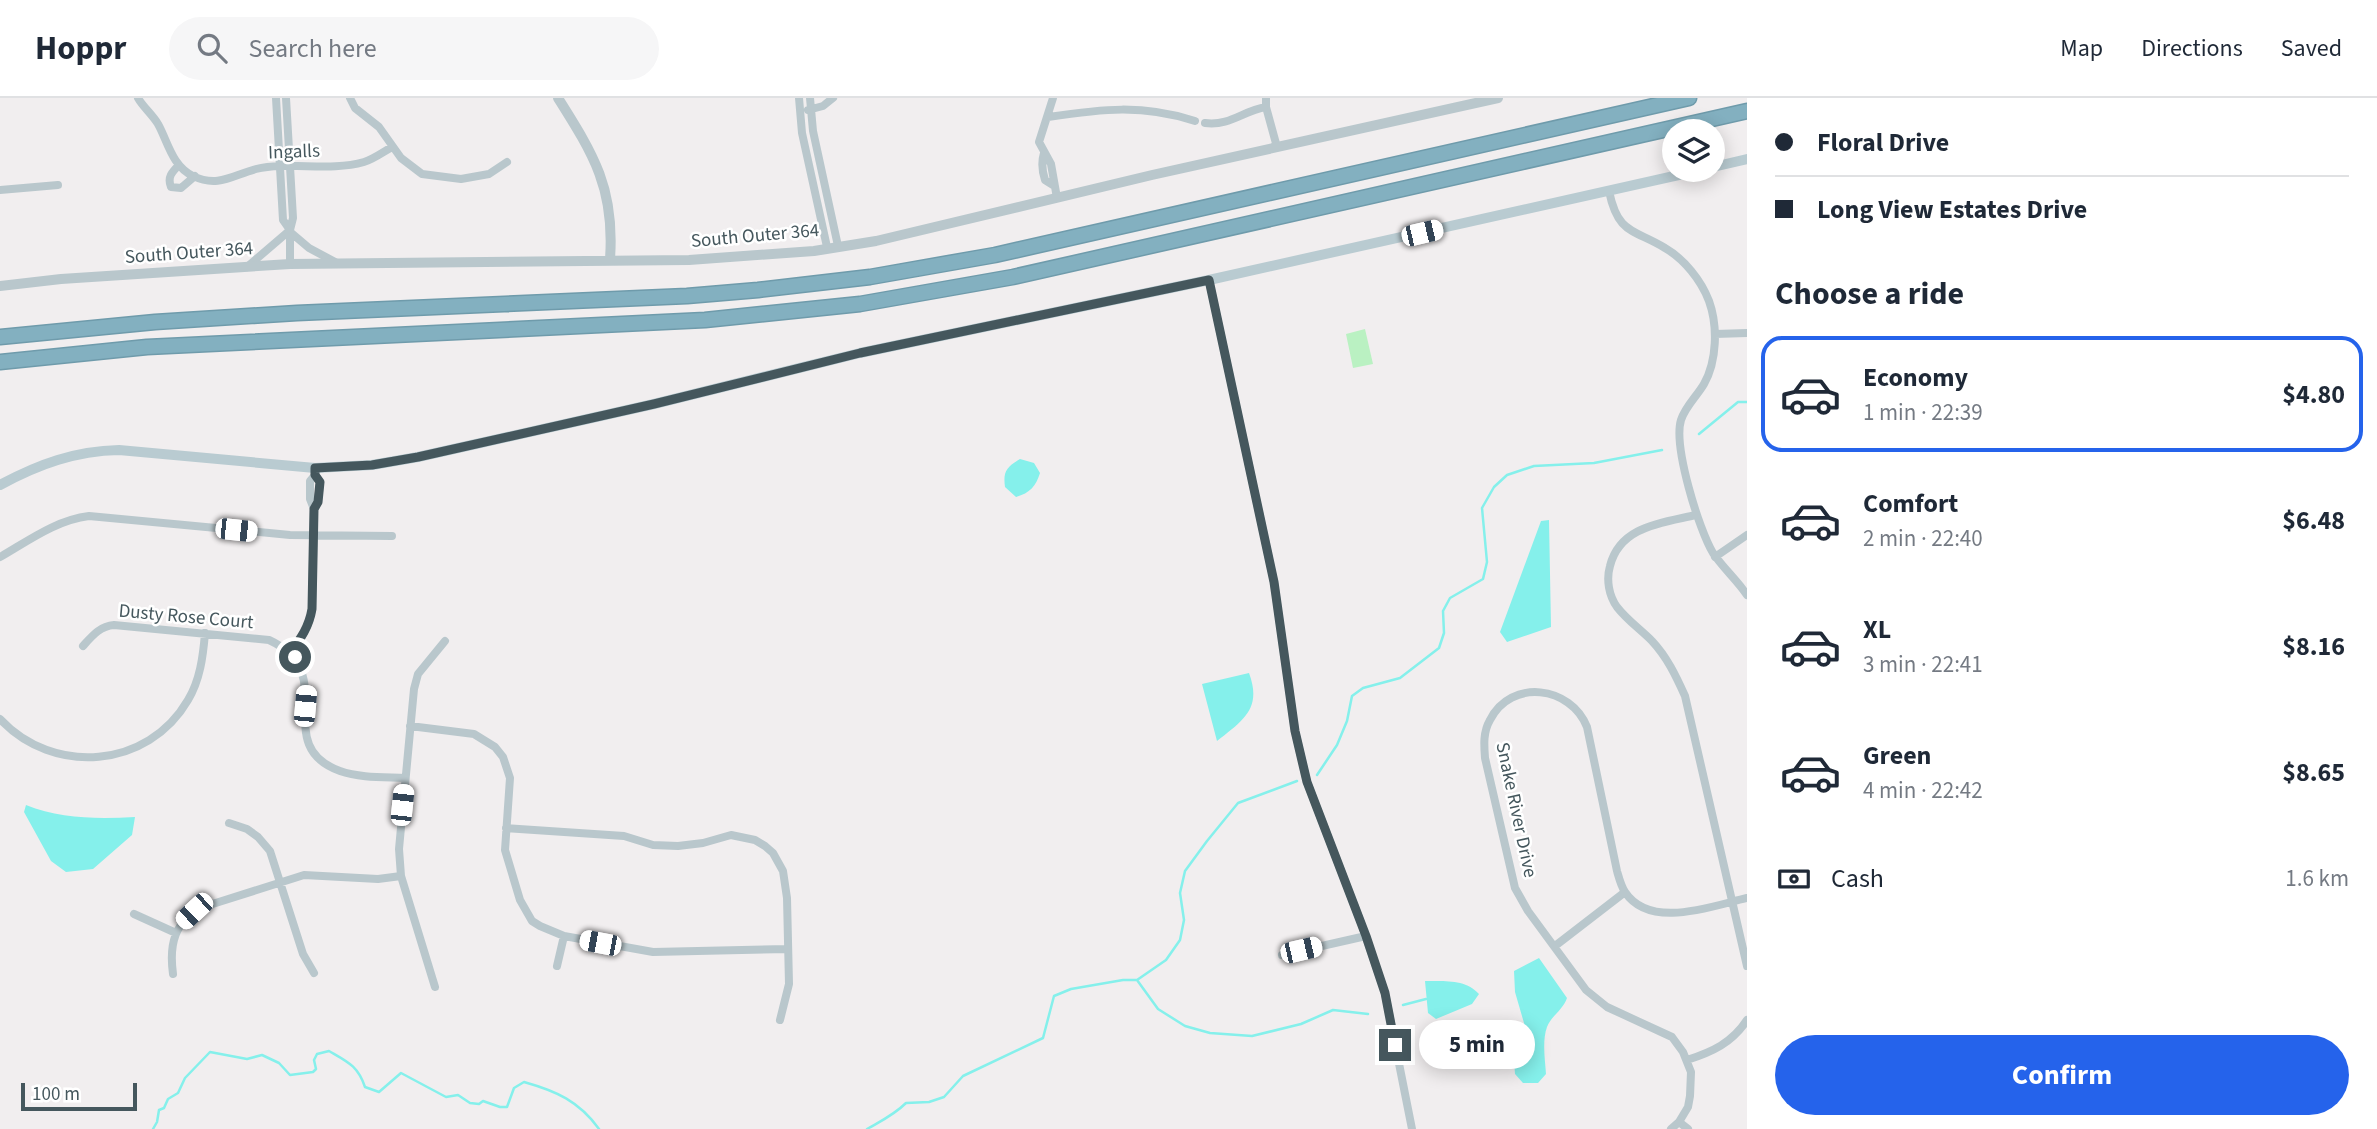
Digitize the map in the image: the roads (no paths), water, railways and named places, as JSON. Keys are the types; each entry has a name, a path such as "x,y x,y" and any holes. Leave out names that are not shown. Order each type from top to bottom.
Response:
{"highway":[{"path":"0,337 144,323 297,313 687,296 870,277 995,255 1689,98"},
{"path":"0,362 146,347 705,320 860,304 1025,274 1747,111"}],"main road":[{"path":"1725,164 1747,159"},
{"path":"0,485 69,455 99,450 315,472 418,457 654,404 860,353 1209,280 1662,179"}],"street":[{"name":"Ingalls","path":"138,98 156,121 179,165 195,176 220,181 233,179 256,169 363,162 392,147"},
{"path":"276,98 283,220 289,231 309,248 337,263"},
{"path":"286,98 292,167 290,264"},
{"path":"350,98 355,108 379,127 392,147 411,167 422,174 461,179 489,174 507,162"},
{"path":"558,98 587,144 602,176 610,213 610,259"},
{"path":"799,98 802,133 827,247"},
{"path":"810,98 813,131 838,246"},
{"path":"800,111 823,106 832,98"},
{"path":"1053,98 1039,142 1044,153 1041,161 1045,180 1053,185 1056,198"},
{"name":"South Outer 364","path":"0,286 61,279 290,264 689,260 814,251 827,247 877,242 1056,198 1498,98"},
{"path":"1205,124 1230,122 1266,102 1277,147"},
{"path":"1048,117 1129,108 1171,113 1195,121"},
{"name":"Ingalls","path":"179,165 170,174 171,187 181,188 195,176"},
{"path":"0,190 58,186"},
{"path":"1609,191 1611,204 1624,227 1633,234 1665,248 1692,271 1709,302 1715,334 1711,367 1705,382 1683,415 1679,433 1702,532 1716,556 1747,595"},
{"path":"247,267 289,231"},
{"path":"1209,280 1274,582 1295,731 1307,782 1385,993 1412,1129"},
{"path":"1715,334 1747,333"},
{"path":"315,472 320,482 318,502 314,509 312,609 309,624 290,653 301,667 305,679 304,728 319,758 342,772 405,778"},
{"path":"1696,515 1645,527 1631,534 1612,558 1607,575 1609,591 1615,604 1667,660 1685,696 1747,966"},
{"path":"0,557 59,524 89,516 313,537 392,536"},
{"path":"1716,556 1747,535"},
{"name":"Dusty Rose Court","path":"83,646 107,625 114,625 269,640 290,653"},
{"path":"0,719 25,741 55,754 99,758 133,749 165,729 188,701 200,669 205,633"},
{"path":"435,987 401,876 400,832 414,689 418,674 445,640"},
{"name":"Snake River Drive","path":"1625,892 1617,871 1584,719 1571,705 1544,691 1523,694 1505,703 1490,719 1484,738 1485,758 1516,888 1528,911 1586,990 1607,1007 1672,1037 1687,1060"},
{"path":"410,726 474,734 495,747 503,757 510,778 505,850 520,900 532,921 552,933 653,952 788,949"},
{"path":"229,823 247,829 270,851 303,954 314,973"},
{"path":"506,828 624,836 653,845 690,845 731,835 755,840 773,853 783,871 789,984 780,1020"},
{"path":"173,974 170,954 176,933 181,923 194,911 280,882 317,874 378,879 401,876"},
{"path":"1555,946 1625,892 1640,905 1666,914 1747,898"},
{"path":"134,914 176,933"},
{"path":"557,966 564,936"},
{"path":"1282,955 1366,936"},
{"path":"1671,1129 1688,1107 1692,1084 1687,1060 1713,1052 1740,1031 1747,1020"},
{"path":"1679,1122 1688,1129"}],"water":[{"path":"1020,459 1034,463 1040,473 1032,488 1016,497 1005,487 1005,477 1009,467"},
{"path":"1549,520 1551,627 1507,642 1500,632 1541,521"},
{"path":"1249,673 1252,704 1242,719 1217,741 1202,684"},
{"path":"26,805 79,817 135,817 132,835 93,869 66,872 51,861 24,812"},
{"path":"1539,958 1567,998 1545,1032 1546,1074 1538,1083 1523,1083 1515,1074 1513,1047 1524,1023 1515,992 1514,971"},
{"path":"1425,981 1461,983 1479,994 1472,1004 1436,1019 1428,1013"}],"waterway":[{"path":"1699,434 1738,402 1747,402"},
{"path":"1317,775 1337,745 1347,721 1352,696 1363,688 1400,678 1439,648 1444,633 1443,611 1450,598 1483,579 1487,562 1482,508 1494,487 1507,475 1534,466 1594,463 1662,450"},
{"path":"867,1129 906,1103 929,1102 944,1097 963,1076 1043,1038 1054,996 1071,989 1137,980 1166,960 1180,940 1184,920 1180,893 1185,871 1238,803 1297,781"},
{"path":"1137,980 1158,1009 1185,1026 1210,1033 1252,1036 1301,1024 1333,1010 1368,1014"},
{"path":"1403,1005 1426,999"},
{"path":"153,1129 159,1110 164,1108 168,1099 178,1093 185,1078 210,1052 247,1059 262,1055 279,1063 290,1075 313,1072 316,1069 314,1060 317,1054 329,1051 356,1069 365,1087 379,1092 401,1073 446,1097 458,1095 470,1103 479,1104 483,1101 507,1107 514,1088 524,1082 566,1098 583,1111 599,1129"}]}
